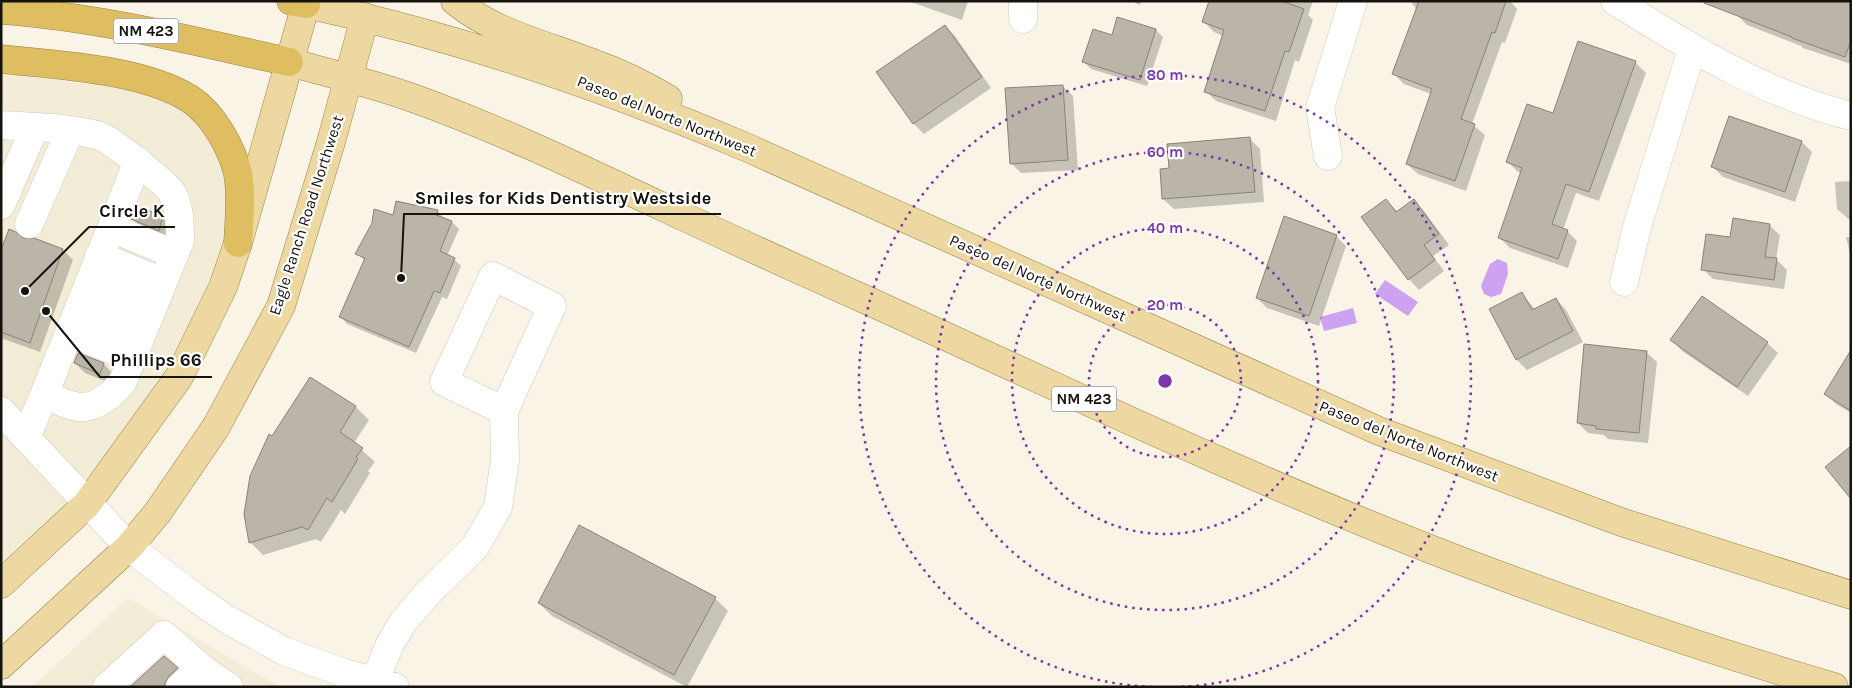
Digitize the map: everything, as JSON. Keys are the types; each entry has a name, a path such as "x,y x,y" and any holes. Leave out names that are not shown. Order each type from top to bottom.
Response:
{"highway":[{"name":"NM 423","path":"1,10 31,12 109,23 289,62"},
{"path":"1,58 100,71 160,83 191,99 212,120 229,147 238,175 240,204 238,243"}],"main road":[{"path":"455,1 494,26 644,84 748,148"},
{"path":"1,584 87,504 179,377 223,287 238,243 289,62 302,2"},
{"name":"Paseo del Norte Northwest","path":"302,2 367,9 603,89 670,114 1379,431 1621,522 1851,596"},
{"name":"Eagle Ranch Road Northwest","path":"1,665 129,547 158,512 216,427 281,306 331,142 367,9"},
{"name":"NM 423","path":"289,62 406,96 509,135 1200,452 1459,560 1605,614 1759,665 1834,687"}],"street":[{"path":"1328,156 1320,108 1353,1"},
{"path":"1615,1 1692,49 1758,83 1851,116"},
{"path":"1624,282 1637,227 1692,49"},
{"path":"1,126 50,127 102,137 138,161 172,192 180,219 180,241 122,383 112,393 94,404 79,407 44,395"},
{"path":"1,204 35,127"},
{"path":"29,224 70,131"},
{"path":"26,438 138,161"},
{"path":"111,228 174,254"},
{"path":"100,256 163,282"},
{"path":"1,411 129,547 196,598 256,637 284,651 313,663 385,684 390,644 402,622 428,593 475,547 498,507 505,460 504,412 552,306 493,276 444,382 504,412"},
{"path":"89,282 152,308"},
{"path":"79,307 137,346"},
{"path":"69,332 137,346"},
{"path":"106,687 164,635 201,668 229,687"},
{"path":"180,687 201,668"}],"shaded area":[{"path":"1,73 125,89 167,101 194,119 215,141 231,183 226,230 209,282 173,360 150,401 50,522 1,567"},
{"path":"1498,259 1507,263 1508,274 1501,294 1491,297 1484,294 1481,286 1490,264"},
{"path":"1385,280 1418,302 1408,316 1375,294"},
{"path":"1353,308 1357,323 1324,331 1320,317"},
{"path":"128,598 280,687 32,687"}],"building":[{"path":"1209,1 1282,1 1304,9 1289,52 1285,51 1265,111 1204,92 1224,30 1202,22"},
{"path":"1419,1 1506,1 1495,33 1492,32 1461,119 1475,124 1455,181 1406,164 1432,89 1392,74"},
{"path":"1704,1 1851,1 1851,41 1845,57 1792,38 1704,3"},
{"path":"1117,17 1156,29 1140,80 1082,62 1093,29 1112,35"},
{"path":"945,25 982,77 913,124 876,72"},
{"path":"1578,41 1636,61 1589,192 1566,184 1552,224 1568,230 1558,259 1498,238 1522,168 1506,162 1527,104 1553,113"},
{"path":"1063,85 1068,160 1010,164 1005,88"},
{"path":"1729,116 1802,141 1785,192 1711,167"},
{"path":"1250,137 1255,192 1162,199 1160,169 1169,168 1167,144"},
{"path":"1386,199 1396,212 1414,199 1439,234 1424,245 1435,260 1408,280 1361,217"},
{"path":"396,201 438,210 436,215 452,221 440,251 455,258 440,293 434,291 409,347 339,317 365,258 355,254 372,223 374,209 393,215"},
{"path":"137,206 163,216 159,231 131,219"},
{"path":"1284,216 1337,235 1309,316 1256,298"},
{"path":"1733,218 1770,224 1765,257 1777,258 1774,280 1701,270 1706,234 1730,237"},
{"path":"9,229 23,238 34,238 63,249 30,343 1,332 1,250"},
{"path":"1522,292 1532,310 1556,298 1573,331 1516,360 1489,309"},
{"path":"1702,296 1768,342 1737,387 1670,340"},
{"path":"1584,344 1647,351 1639,433 1596,429 1596,426 1577,423"},
{"path":"1851,350 1851,411 1824,394"},
{"path":"78,353 104,363 100,374 74,363"},
{"path":"310,377 356,406 340,432 363,448 356,457 358,459 332,502 327,498 308,530 302,527 249,543 244,514 250,476 269,434 272,436"},
{"path":"1851,446 1851,499 1825,467"},
{"path":"579,525 716,597 674,675 538,603"},
{"path":"164,656 178,668 169,676 163,687 130,687"}],"place":[{"name":"Smiles for Kids Dentistry Westside","path":"401,278"},
{"name":"Circle K","path":"25,291"},
{"name":"Phillips 66","path":"46,311"}]}
